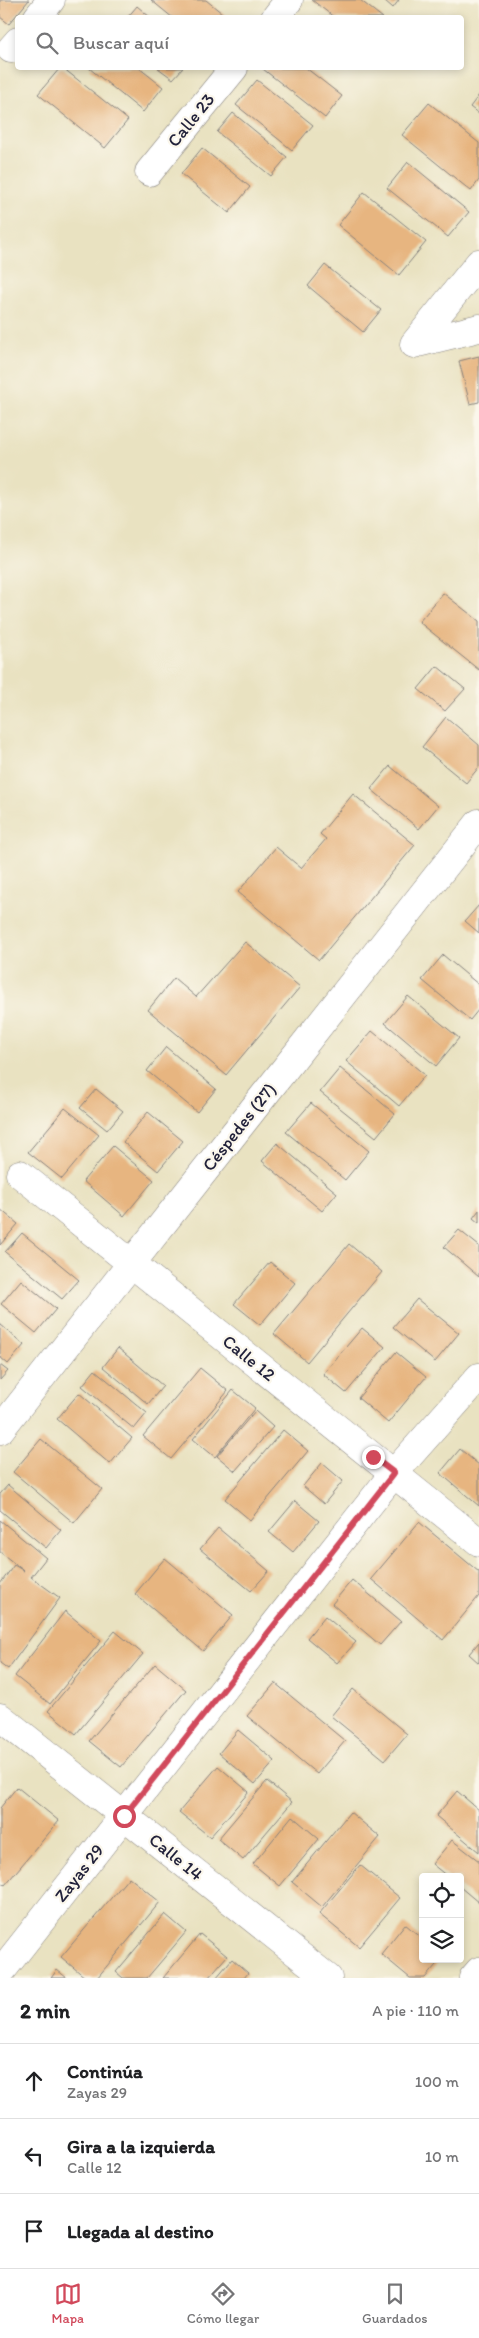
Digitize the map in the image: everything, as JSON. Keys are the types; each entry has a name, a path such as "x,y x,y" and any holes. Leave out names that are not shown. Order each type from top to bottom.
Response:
{"street":[{"path":"39,15 51,0"},
{"path":"277,15 289,0"},
{"name":"Calle 23","path":"149,172 232,70"},
{"path":"479,263 414,344 479,328"},
{"name":"Céspedes (27)","path":"0,1430 479,824"},
{"name":"Calle 12","path":"20,1174 479,1542"},
{"name":"Zayas 29","path":"0,1973 394,1473 479,1377"},
{"name":"Calle 14","path":"0,1717 328,1978"},
{"path":"473,1978 479,1971"}],"building":[{"path":"0,0 29,0 9,24 0,17"},
{"path":"151,0 206,0 224,15 169,15"},
{"path":"312,0 360,0 379,15 331,15"},
{"path":"384,0 399,0 393,8"},
{"path":"137,6 148,15 130,15"},
{"path":"58,70 66,70 128,120 105,148 38,94"},
{"path":"91,70 142,70 163,87 143,112"},
{"path":"161,70 181,70 173,79"},
{"path":"264,70 309,70 342,96 325,118"},
{"path":"257,80 313,125 292,150 236,105"},
{"path":"479,95 479,114 470,107"},
{"path":"429,103 479,143 479,180 471,191 402,135"},
{"path":"233,113 287,157 271,176 217,132"},
{"path":"202,148 250,187 229,213 181,174"},
{"path":"408,162 469,212 448,237 387,188"},
{"path":"364,192 426,242 399,275 338,225"},
{"path":"325,265 381,310 363,332 308,286"},
{"path":"479,356 479,402 470,404 459,361"},
{"path":"443,593 479,621 479,670 419,622"},
{"path":"437,666 465,689 445,711 418,689"},
{"path":"446,717 479,745 479,767 466,783 422,747"},
{"path":"390,766 438,806 419,829 371,789"},
{"path":"353,794 415,845 319,960 238,892 276,847 301,868 326,839 320,834"},
{"path":"479,905 479,933 465,921"},
{"path":"245,942 300,987 226,1075 148,1010 174,978 196,997"},
{"path":"443,955 479,985 479,1009 470,1020 422,980"},
{"path":"408,996 459,1038 436,1066 385,1023"},
{"path":"372,1031 425,1075 399,1106 346,1061"},
{"path":"166,1047 216,1089 197,1112 147,1071"},
{"path":"340,1068 395,1114 376,1137 320,1092"},
{"path":"96,1089 123,1111 107,1130 80,1108"},
{"path":"311,1103 369,1151 345,1180 286,1132"},
{"path":"65,1108 99,1135 62,1179 28,1152"},
{"path":"148,1112 183,1141 158,1171 123,1142"},
{"path":"277,1143 337,1193 322,1211 262,1161"},
{"path":"113,1146 154,1180 124,1216 83,1181"},
{"path":"0,1209 18,1224 0,1245"},
{"path":"479,1210 479,1223 473,1218"},
{"path":"459,1230 479,1246 479,1277 444,1247"},
{"path":"22,1233 79,1280 62,1299 5,1252"},
{"path":"349,1244 382,1272 307,1362 274,1334"},
{"path":"270,1262 295,1283 260,1325 234,1304"},
{"path":"21,1280 56,1309 36,1333 1,1304"},
{"path":"417,1299 459,1333 435,1362 393,1327"},
{"path":"0,1324 24,1345 8,1364 0,1357"},
{"path":"362,1328 385,1347 346,1393 323,1374"},
{"path":"118,1348 163,1386 148,1404 103,1367"},
{"path":"396,1352 426,1377 388,1423 358,1398"},
{"path":"0,1365 8,1371 0,1380"},
{"path":"200,1368 228,1391 171,1459 143,1436"},
{"path":"95,1370 147,1413 134,1429 82,1386"},
{"path":"233,1390 255,1408 215,1457 193,1439"},
{"path":"79,1393 132,1438 110,1464 57,1419"},
{"path":"255,1411 273,1427 235,1471 217,1456"},
{"path":"283,1430 308,1451 250,1520 225,1499"},
{"path":"41,1439 102,1489 74,1523 13,1472"},
{"path":"460,1449 479,1465 479,1506 440,1473"},
{"path":"322,1463 343,1481 324,1504 303,1486"},
{"path":"8,1485 61,1530 46,1548 0,1510 0,1494"},
{"path":"295,1501 319,1521 293,1552 269,1532"},
{"path":"0,1520 46,1558 31,1577 60,1598 8,1669 0,1663 0,1584 14,1565 24,1571 0,1552"},
{"path":"419,1522 479,1572 479,1596 443,1640 371,1579"},
{"path":"218,1528 269,1571 251,1591 200,1549"},
{"path":"165,1558 233,1615 203,1651 135,1594"},
{"path":"352,1580 401,1621 380,1645 332,1604"},
{"path":"65,1611 101,1641 50,1704 15,1676"},
{"path":"325,1616 356,1642 337,1663 307,1638"},
{"path":"115,1631 143,1654 76,1734 48,1711"},
{"path":"479,1642 479,1663 469,1654"},
{"path":"155,1664 186,1690 121,1767 89,1741"},
{"path":"275,1683 345,1741 317,1774 247,1716"},
{"path":"353,1689 407,1734 385,1760 331,1716"},
{"path":"238,1730 275,1761 255,1784 219,1753"},
{"path":"218,1766 249,1792 210,1837 179,1812"},
{"path":"267,1781 292,1802 243,1860 218,1839"},
{"path":"17,1787 59,1821 5,1885 0,1881 0,1808"},
{"path":"457,1791 479,1810 479,1852 436,1816"},
{"path":"350,1812 380,1837 322,1907 292,1882"},
{"path":"292,1816 319,1839 280,1886 253,1864"},
{"path":"452,1840 479,1861 479,1903 464,1890 464,1873 443,1873 432,1864"},
{"path":"360,1865 400,1898 359,1947 319,1914"},
{"path":"129,1877 160,1902 97,1978 86,1978 61,1957"},
{"path":"165,1914 186,1932 147,1978 123,1978 116,1972"},
{"path":"405,1924 419,1936 419,1963 438,1963 425,1978 410,1978 381,1954"},
{"path":"200,1934 227,1956 208,1978 163,1978"},
{"path":"232,1959 248,1973 244,1978 216,1978"},
{"path":"57,1970 67,1978 51,1978"}],"route":[{"path":"124,1816 394,1473 373,1457"}]}
